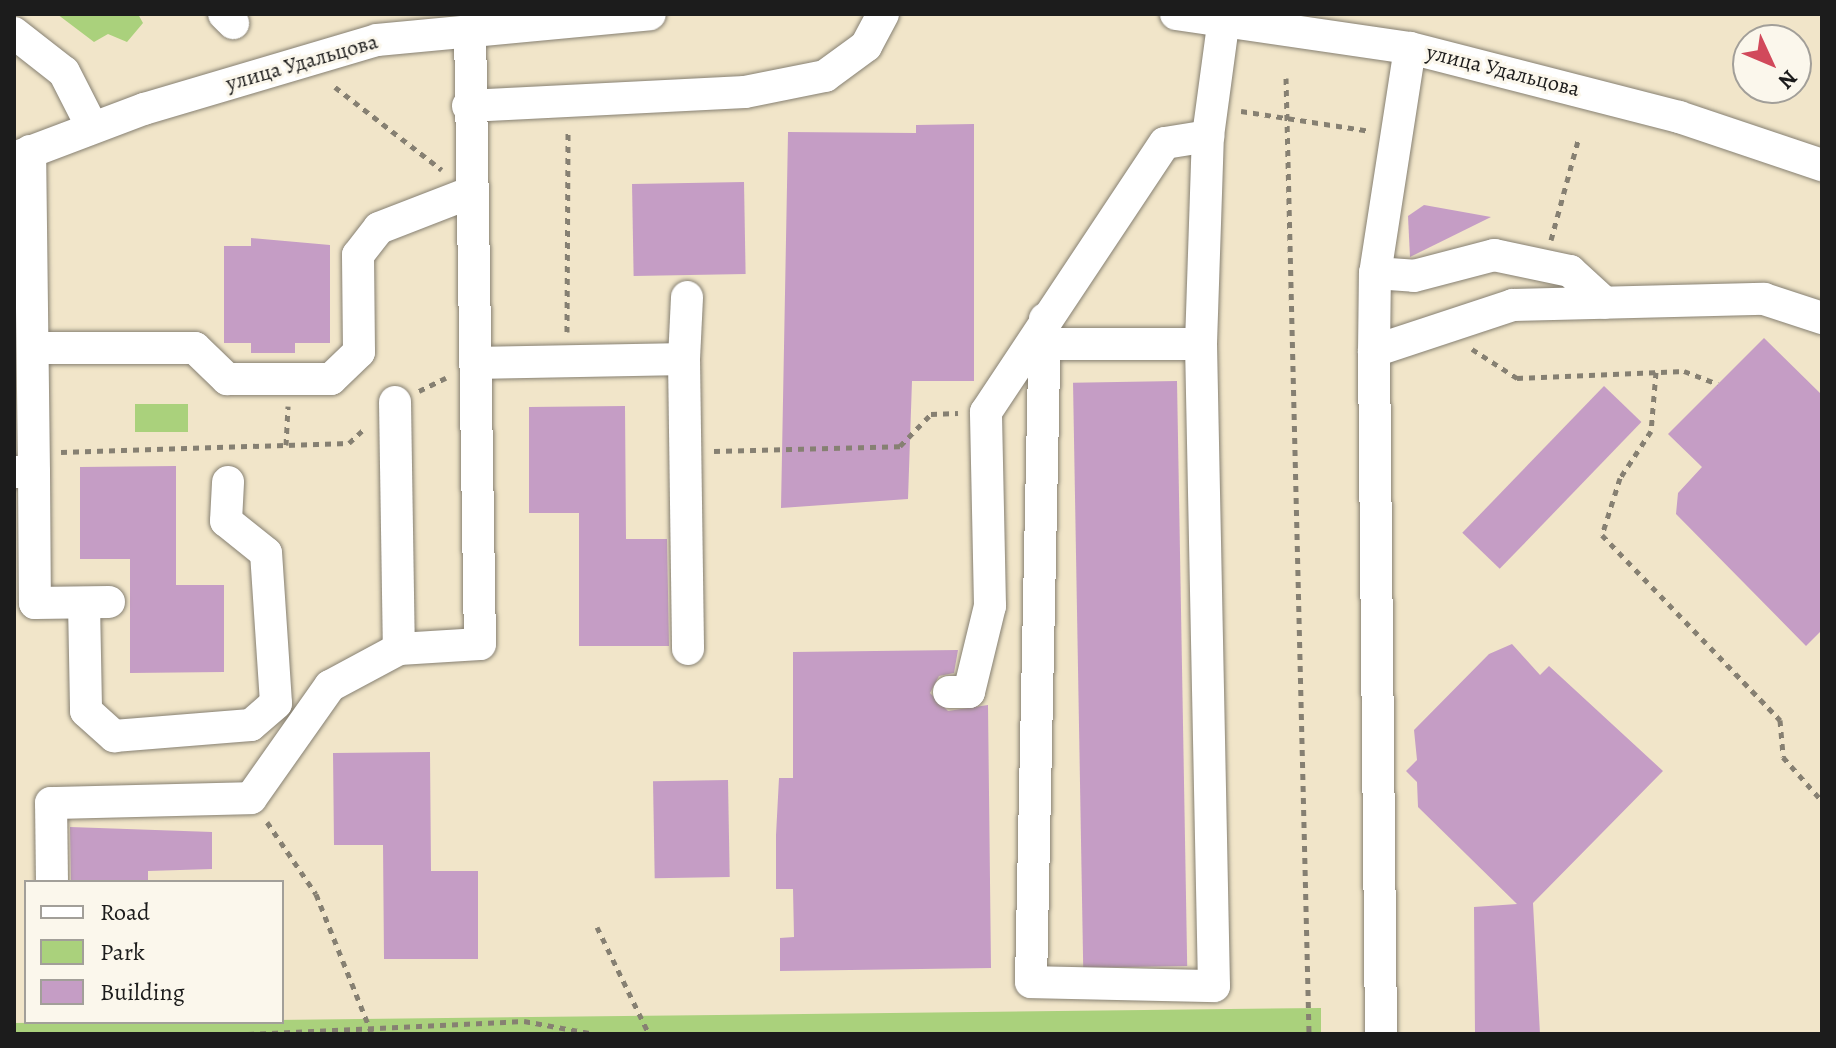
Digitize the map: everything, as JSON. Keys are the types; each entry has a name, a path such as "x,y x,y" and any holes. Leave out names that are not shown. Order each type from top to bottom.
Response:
{"street":[{"name":"улица Удальцова","path":"22,155 92,127 375,27 470,30 650,14"},
{"path":"468,106 745,92 825,76 866,46 883,14"},
{"name":"улица Удальцова","path":"1176,14 1224,18 1410,48 1679,117 1822,165"},
{"path":"1045,331 1031,982 1214,986 1201,344 1210,121 1224,18"},
{"path":"52,880 51,803 251,798 330,686 399,649 480,644 468,106 470,30"},
{"path":"14,33 64,72 92,127"},
{"path":"1381,1034 1375,273 1410,48"},
{"path":"949,692 969,692 990,606 986,412 1045,331 1165,143 1210,121"},
{"path":"22,155 33,348 27,466 35,603 97,602 86,711 114,736 251,725 276,703 266,553 226,521 228,482"},
{"path":"33,348 195,348 227,379 331,379 359,352 358,255 372,237 472,192"},
{"path":"1375,273 1414,276 1494,255 1570,271 1605,303"},
{"path":"687,297 684,359 688,649"},
{"path":"1374,351 1513,305 1764,299 1822,318"},
{"path":"1045,331 1201,344"},
{"path":"476,363 684,359"},
{"path":"395,402 399,649"}],"path":[{"path":"1286,78 1309,1032 1303,1034"},
{"path":"335,87 472,192"},
{"path":"1210,121 1287,119 1398,136"},
{"path":"567,361 568,129"},
{"path":"1544,265 1579,137"},
{"path":"1441,329 1517,378 1684,371 1718,384"},
{"path":"27,466 286,445 349,443 395,402 476,363"},
{"path":"1656,372 1651,431 1620,478 1602,535 1780,720 1783,757 1822,801"},
{"path":"286,445 288,406"},
{"path":"685,452 900,446 931,414 986,412"},
{"path":"251,798 316,894 370,1032"},
{"path":"597,927 649,1034"},
{"path":"248,1034 370,1032 524,1021 595,1034"}],"green space":[{"path":"57,14 138,14 143,23 127,42 108,34 94,42"},
{"path":"135,404 188,404 188,432 135,432"},
{"path":"1321,1008 1321,1034 14,1034 14,1023 284,1024 284,1020"}],"building":[{"path":"974,124 974,381 912,381 908,499 781,508 788,132 916,133 916,125"},
{"path":"744,182 746,274 634,276 632,184"},
{"path":"1424,205 1491,217 1410,257 1408,216"},
{"path":"251,238 330,245 330,343 295,343 295,353 251,353 251,343 224,343 224,246 251,246"},
{"path":"1764,338 1822,395 1822,630 1806,646 1676,514 1678,493 1702,467 1668,434"},
{"path":"1177,381 1187,966 1083,968 1073,383"},
{"path":"1604,386 1641,422 1500,569 1462,533"},
{"path":"625,406 626,539 667,539 669,646 579,646 579,513 529,513 529,407"},
{"path":"176,466 176,585 224,585 224,672 130,673 130,559 80,559 80,467"},
{"path":"1512,644 1540,675 1549,666 1663,771 1533,903 1540,1034 1475,1034 1474,907 1517,904 1418,807 1417,782 1406,771 1417,760 1414,730 1489,654"},
{"path":"958,650 954,673 939,676 930,693 948,711 988,705 991,968 780,971 780,938 794,937 793,889 776,889 779,778 793,778 793,652"},
{"path":"430,752 431,871 478,871 478,959 384,959 383,845 334,845 333,753"},
{"path":"728,780 730,877 655,878 653,781"},
{"path":"70,827 212,832 212,869 148,871 148,880 71,880"}]}
